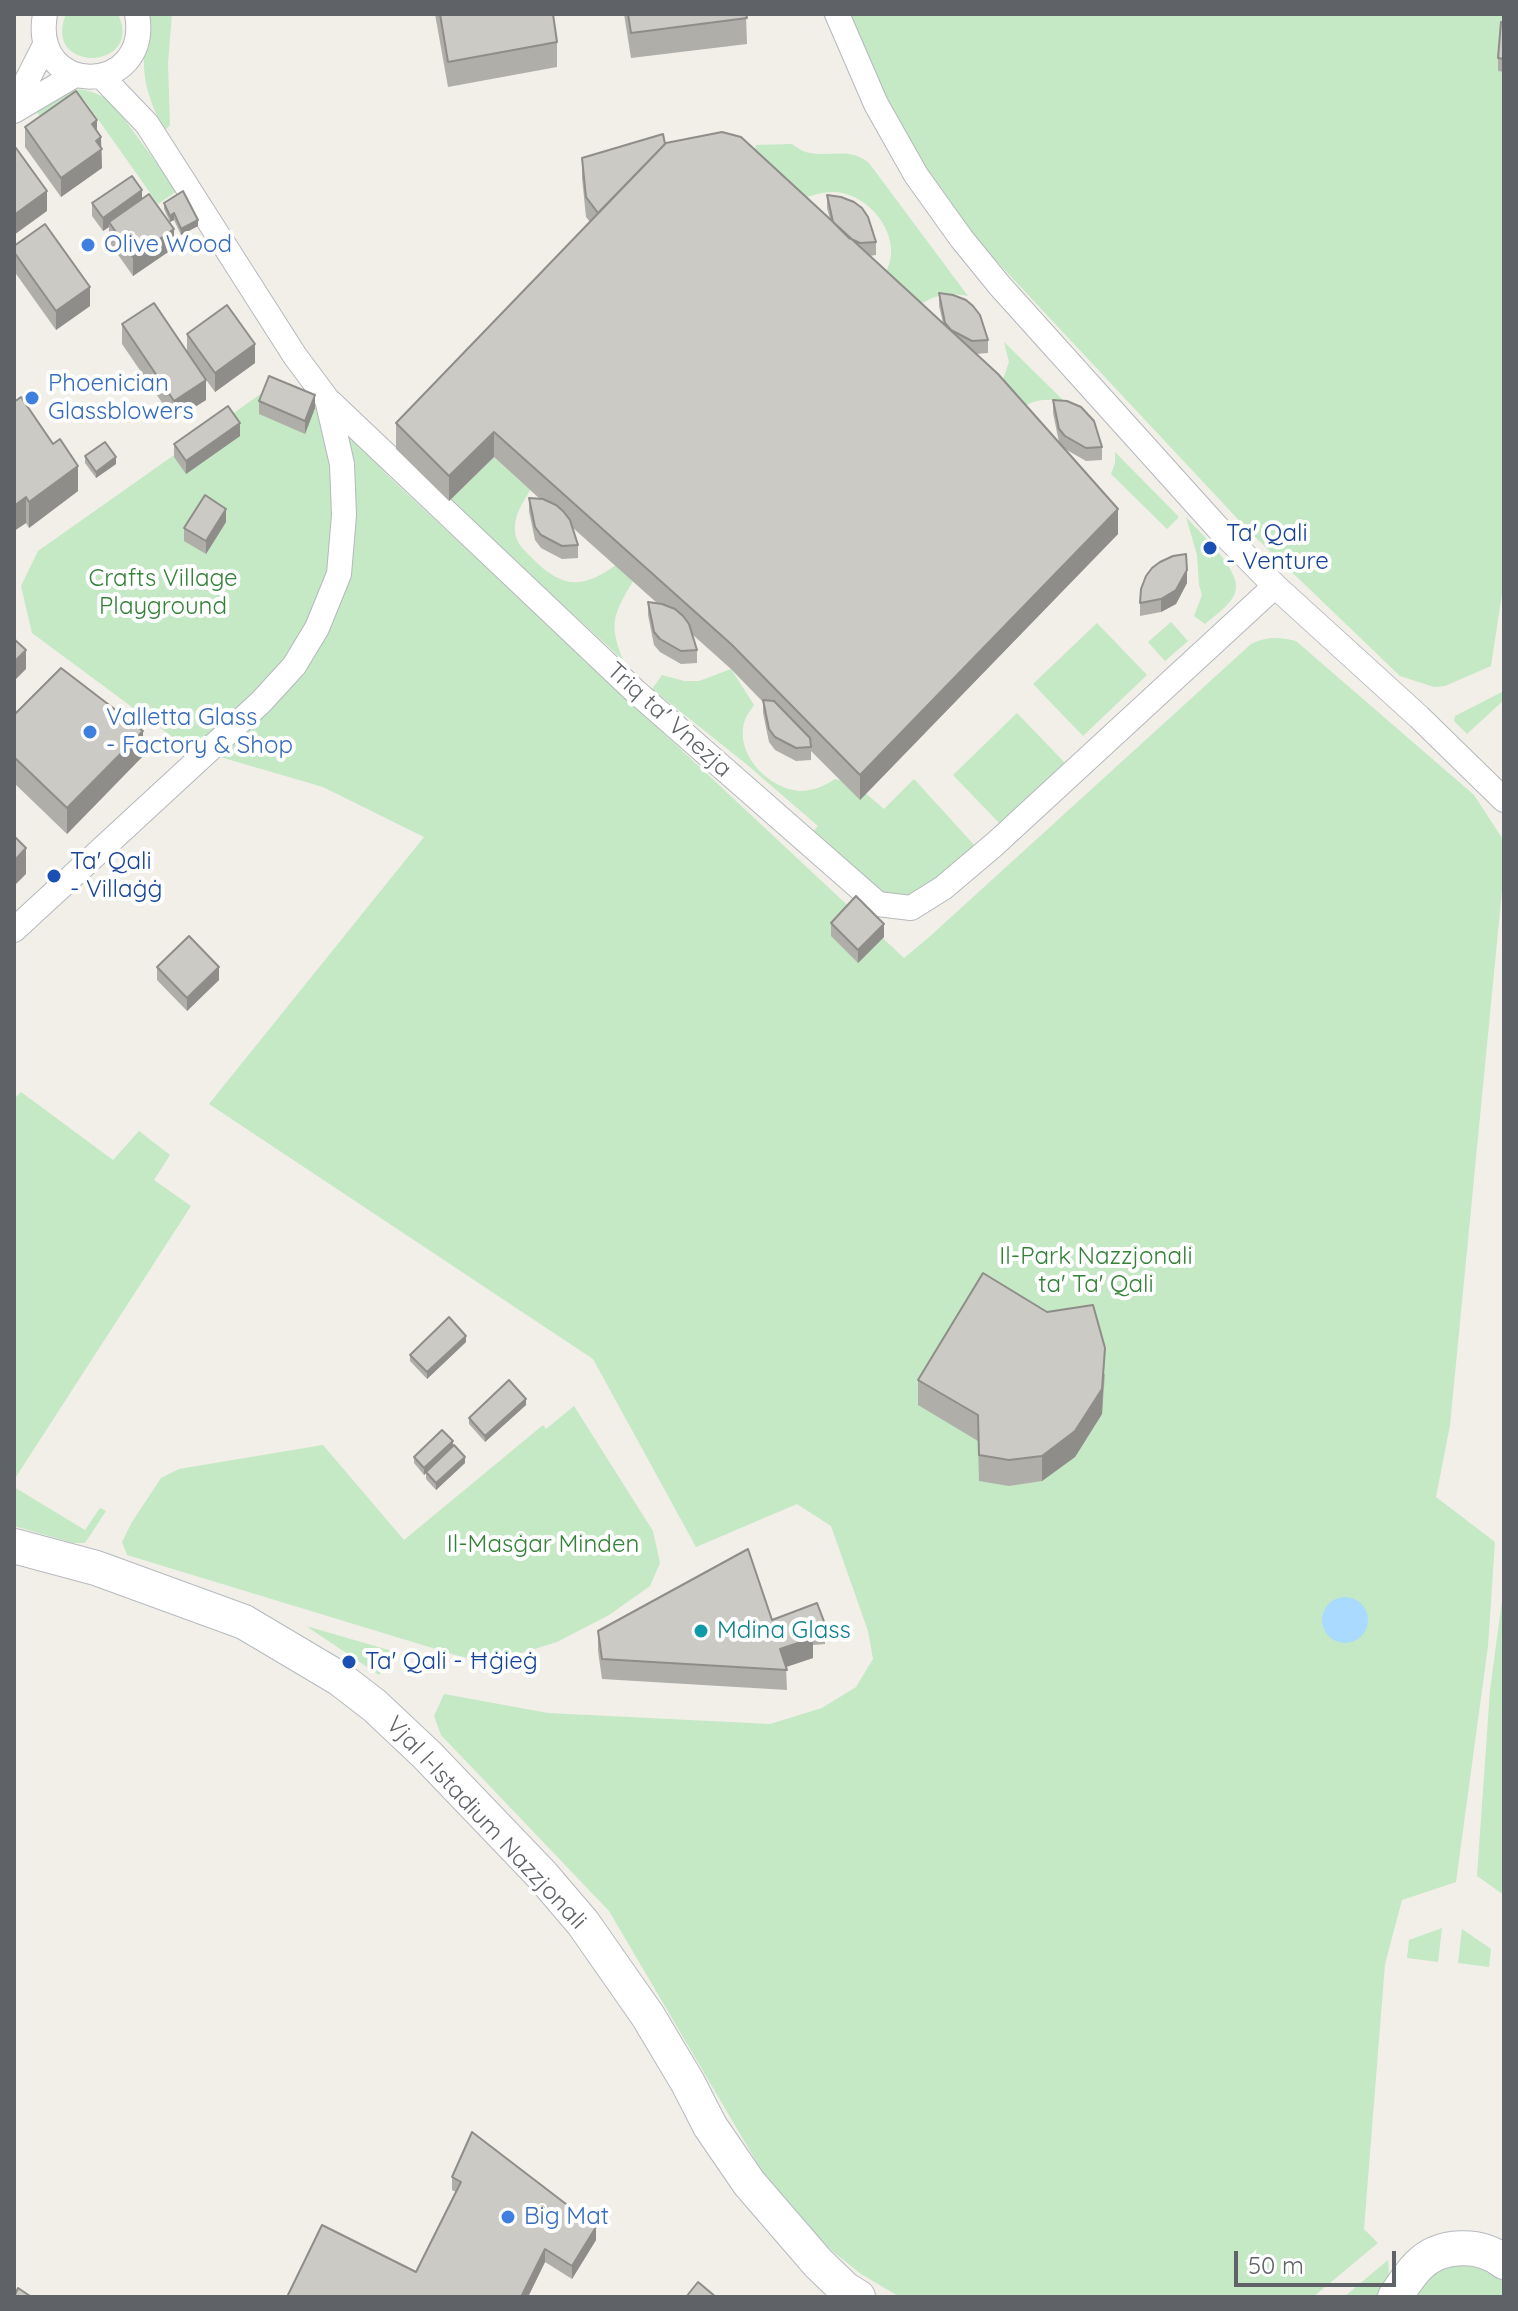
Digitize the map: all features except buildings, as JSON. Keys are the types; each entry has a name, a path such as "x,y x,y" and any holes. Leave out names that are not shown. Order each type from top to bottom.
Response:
{"main road":[{"name":"Vjal l-Istadium Nazzjonali","path":"14,1546 96,1568 244,1622 340,1679 375,1706 438,1765 583,1923 648,2016 710,2126 749,2183 818,2263 858,2297"},
{"path":"1400,2293 1420,2264 1441,2251 1466,2248 1492,2252 1504,2262"}],"street":[{"path":"45,14 45,45 53,59 63,69 88,78 102,77 127,62 136,48 140,31 137,14"},
{"path":"837,14 876,104 916,175 1000,286 1217,527 1275,586 1419,717 1504,800"},
{"path":"14,108 45,45"},
{"name":"Triq ta' Vnezja","path":"127,62 147,124"},
{"path":"14,108 75,75"},
{"name":"Triq ta' Vnezja","path":"102,77 147,124 295,356 327,399 634,690 878,904 911,908 943,888 1006,834 1275,586"},
{"path":"14,930 261,702 294,666 317,628 339,574 344,515 342,464 327,399"}],"green space":[{"path":"66,14 118,14 122,33 118,46 107,55 93,58 79,55 67,47 62,34"},
{"path":"150,14 172,14 168,63 170,125 164,131 151,100 145,74"},
{"path":"849,14 1504,14 1504,581 1491,666 1445,686 1434,687 1400,676 1248,530 973,236 935,188 896,118"},
{"path":"70,89 94,92 114,105 177,191 158,204 83,98 46,125 37,112 51,98"},
{"path":"792,144 818,154 855,155 869,163 968,296 941,296 916,307 883,280 891,244 874,212 844,193 823,193 795,200 753,158 756,145"},
{"path":"1004,342 1065,402 1041,400 1018,410 999,391 1009,362"},
{"name":"Il-Park Nazzjonali ta' Ta' Qali","path":"279,381 327,399 385,473 904,958 1251,644 1268,638 1296,641 1474,795 1504,841 1504,870 1450,1425 1436,1497 1495,1542 1488,1646 1456,1882 1402,1900 1385,1964 1364,2229 1378,2243 1313,2297 900,2297 861,2274 831,2250 795,2213 763,2173 609,1911 441,1735 434,1716 444,1694 548,1713 770,1724 822,1708 856,1687 873,1659 868,1631 831,1526 797,1504 696,1547 593,1359 209,1104 424,837 323,787 186,747 32,633 21,586 38,551"},
{"path":"1115,452 1179,517 1167,529 1111,474"},
{"path":"494,457 530,490 517,515 515,532 521,546 543,568 563,580 582,582 616,565 633,581 615,619 623,660 449,501"},
{"path":"1186,517 1219,553 1236,584 1230,602 1205,624 1194,616 1202,595 1197,555"},
{"path":"1171,622 1188,641 1165,661 1148,642"},
{"path":"1097,623 1147,675 1083,736 1033,684"},
{"path":"731,669 754,705 744,725 746,750 751,761 768,778 778,785 800,791 819,788 835,779 856,785 884,809 914,779 976,847 939,881 908,895 887,895 864,881 812,833 818,826 652,689 662,675 684,681 699,681"},
{"path":"1504,691 1504,700 1467,734 1454,721 1455,716"},
{"path":"1017,713 1067,765 1003,827 953,775"},
{"path":"21,1092 113,1160 139,1131 170,1155 154,1180 191,1206 14,1480 14,1099"},
{"name":"Il-Masġar Minden","path":"574,1406 653,1531 660,1563 650,1586 609,1615 557,1642 518,1654 481,1660 462,1657 127,1555 122,1542 161,1478 179,1469 323,1445 404,1540 543,1425 546,1429"},
{"path":"14,1487 85,1530 100,1508 106,1511 85,1543 73,1543 14,1526"},
{"path":"1504,1586 1504,1895 1477,1876 1490,1690"},
{"path":"306,1626 399,1653 387,1662 379,1675"},
{"path":"1442,1928 1438,1962 1407,1958 1409,1940"},
{"path":"1462,1929 1491,1949 1489,1967 1458,1963"},
{"path":"1469,2258 1504,2279 1504,2297 1408,2297 1418,2279"},
{"path":"1388,2260 1389,2276 1379,2297 1344,2297"}],"water":[{"path":"1345,1597 1361,1604 1368,1620 1361,1636 1345,1643 1329,1636 1322,1620 1329,1604"}],"place":[{"name":"Olive Wood","path":"88,245"},
{"name":"Phoenician Glassblowers","path":"32,398"},
{"name":"Ta' Qali - Venture","path":"1210,548"},
{"name":"Valletta Glass - Factory & Shop","path":"90,732"},
{"name":"Ta' Qali - Villaġġ","path":"54,876"},
{"name":"Mdina Glass","path":"701,1631"},
{"name":"Ta' Qali - Ħġieġ","path":"349,1662"},
{"name":"Big Mat","path":"508,2217"}],"park label":[{"name":"Crafts Village Playground","path":"163,593"}]}
